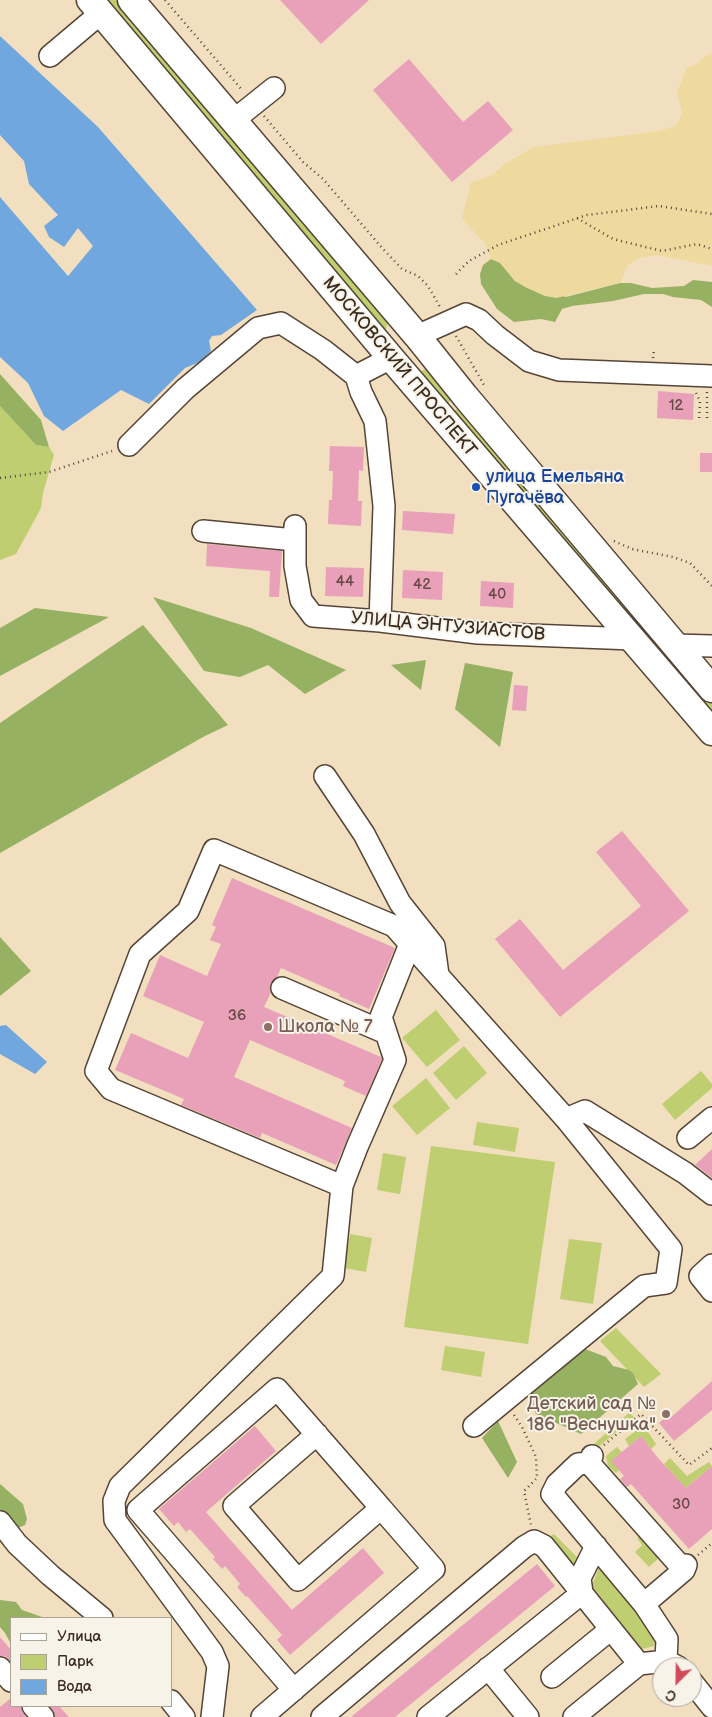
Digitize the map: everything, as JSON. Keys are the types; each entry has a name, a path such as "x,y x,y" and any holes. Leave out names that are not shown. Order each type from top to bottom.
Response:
{"main road":[{"name":"МОСКОВСКИЙ ПРОСПЕКТ","path":"130,0 417,336 465,396 712,689"},
{"name":"МОСКОВСКИЙ ПРОСПЕКТ","path":"95,6 390,358 712,732"},
{"path":"390,358 417,336"}],"street":[{"path":"50,56 95,6"},
{"path":"234,120 274,88"},
{"path":"417,336 466,314 479,320 529,361 559,370 703,375"},
{"path":"129,445 185,389 258,328 281,324 323,350 356,376 374,421 384,506 380,621"},
{"path":"356,376 390,358"},
{"name":"УЛИЦА ЭНТУЗИАСТОВ","path":"203,531 295,533 295,566 301,600 313,616 380,621 478,633 633,639"},
{"path":"674,644 712,646"},
{"path":"326,776 364,834 400,903 434,946 438,975"},
{"path":"342,1186 111,1089 96,1071 140,954 188,912 214,850 394,926 566,1119 671,1249 666,1283 644,1286 474,1426"},
{"path":"212,1717 218,1666 212,1652 115,1520 114,1501 120,1486 333,1276 342,1186 395,1060 382,1017 410,944"},
{"path":"282,988 386,1033"},
{"path":"566,1119 586,1111 685,1174 712,1194"},
{"path":"688,1138 712,1118"},
{"path":"712,1265 700,1276 712,1291"},
{"path":"262,1717 294,1690 434,1569 277,1389 138,1510 294,1690"},
{"path":"317,1434 234,1506 298,1580 381,1508"},
{"path":"644,1604 685,1567 590,1460 578,1464 557,1484 552,1494 644,1604 667,1639 671,1657"},
{"path":"0,1522 17,1544 50,1575 101,1617"},
{"path":"322,1717 524,1547 534,1541 544,1546 639,1664"},
{"path":"582,1593 580,1578 596,1546"},
{"path":"428,1717 582,1593"},
{"path":"552,1676 612,1629"},
{"path":"574,1717 639,1664 652,1664"},
{"path":"0,1668 10,1681"},
{"path":"488,1668 528,1717"},
{"path":"0,1692 10,1683"},
{"path":"172,1703 184,1717"},
{"path":"34,1707 43,1717"}],"path":[{"path":"165,0 303,162 323,179 383,249 402,269 418,276 428,286 488,390"},
{"path":"456,274 469,261 498,245 587,215 659,206 712,214"},
{"path":"577,218 613,239 662,252 697,244 712,249"},
{"path":"703,375 707,418"},
{"path":"699,422 703,375"},
{"path":"0,478 49,472 129,445"},
{"path":"608,535 614,541 632,549 673,557 690,563 712,586"},
{"path":"504,1401 522,1428 536,1457 537,1478 524,1491 534,1541"},
{"path":"590,1460 641,1414 689,1465 712,1448"}],"green space":[{"path":"99,0 116,0 388,321 386,329 382,331"},
{"path":"491,259 500,262 515,281 566,297 620,283 631,283 652,288 684,286 693,280 712,282 712,307 701,300 663,294 644,294 562,309 555,322 541,319 514,322 497,309 481,284 480,274 483,265"},
{"path":"424,369 427,369 454,398 445,406 420,374"},
{"path":"0,374 41,420 49,447 36,445 0,406"},
{"path":"0,406 36,445 49,447 54,455 43,493 41,508 16,554 0,560"},
{"path":"459,407 712,703 712,720 451,414"},
{"path":"153,597 251,628 346,670 305,694 268,665 240,677 204,671"},
{"path":"35,608 109,617 0,676 0,628"},
{"path":"143,625 228,725 203,737 0,853 0,723"},
{"path":"426,660 421,690 391,665"},
{"path":"465,663 513,672 500,747 455,709"},
{"path":"0,937 31,971 0,996"},
{"path":"436,1010 460,1040 427,1067 402,1038"},
{"path":"464,1046 487,1073 456,1100 433,1073"},
{"path":"701,1071 712,1084 712,1088 675,1120 662,1104"},
{"path":"426,1078 450,1108 417,1135 392,1106"},
{"path":"477,1122 519,1128 515,1152 473,1145"},
{"path":"431,1146 555,1162 528,1344 404,1327"},
{"path":"383,1153 406,1157 400,1194 377,1190"},
{"path":"350,1234 372,1238 366,1272 344,1268"},
{"path":"569,1239 602,1243 593,1304 560,1299"},
{"path":"616,1328 661,1374 644,1387 600,1341"},
{"path":"445,1346 485,1352 481,1377 441,1370"},
{"path":"585,1349 606,1357 613,1366 629,1370 633,1373 638,1384 581,1434 536,1414 527,1396"},
{"path":"629,1413 634,1417 590,1454 587,1450"},
{"path":"498,1421 517,1462 508,1478 482,1438"},
{"path":"637,1430 648,1432 656,1444 651,1449 641,1436 629,1446 625,1439"},
{"path":"617,1447 622,1452 612,1461 619,1470 616,1473 608,1466 606,1456"},
{"path":"670,1458 687,1476 709,1462 712,1466 686,1488 664,1464"},
{"path":"0,1484 23,1504 27,1519 25,1525 18,1528 11,1526 0,1510"},
{"path":"642,1532 663,1554 649,1567 635,1552 642,1545 637,1538"},
{"path":"554,1534 580,1560 573,1570 547,1538"},
{"path":"601,1562 658,1630 654,1646 642,1649 591,1588"},
{"path":"0,1600 16,1602 22,1610 42,1617 10,1617 10,1642 0,1627"}],"sand":[{"path":"712,52 712,266 657,255 638,258 627,266 620,283 556,298 545,296 515,281 500,263 491,259 486,244 462,219 471,182 492,175 506,163 534,147 659,131 675,126 679,122 682,112 677,93 687,67 693,66"}],"water":[{"path":"0,36 98,127 257,310 221,335 212,336 209,341 211,351 200,362 185,368 149,404 121,390 63,431 44,416 28,383 0,357 0,197 68,276 93,246 78,228 64,247 49,237 44,226 58,215 29,184 24,161 0,135"},
{"path":"6,1025 47,1062 35,1074 0,1054 0,1026"}],"building":[{"path":"280,0 369,0 321,44"},
{"path":"409,59 463,122 488,101 513,130 452,182 373,90"},
{"path":"658,391 694,394 693,420 657,418"},
{"path":"330,446 364,447 363,471 359,470 358,501 362,501 361,526 328,524 329,500 332,500 333,471 329,471"},
{"path":"700,453 712,453 712,472 700,472"},
{"path":"403,511 455,514 453,534 402,530"},
{"path":"207,544 282,551 279,597 269,597 270,571 206,566"},
{"path":"326,567 364,568 363,597 325,596"},
{"path":"403,570 443,572 442,600 402,598"},
{"path":"481,581 514,583 513,608 480,606"},
{"path":"514,685 528,686 526,711 512,710"},
{"path":"622,831 689,911 560,1017 495,939 520,919 563,970 641,906 596,852"},
{"path":"232,878 395,948 369,1009 281,968 277,977 271,983 271,992 264,1007 381,1057 382,1059 366,1096 343,1086 345,1081 250,1040 234,1077 352,1128 336,1165 262,1133 260,1138 181,1105 184,1099 115,1070 131,1033 188,1058 204,1022 143,996 160,955 207,976 221,944 210,940 216,927 212,925"},
{"path":"712,1149 712,1178 695,1165"},
{"path":"712,1381 712,1410 674,1441 659,1423 668,1415 670,1418"},
{"path":"255,1426 276,1451 206,1512 292,1610 363,1548 384,1573 290,1655 277,1640 282,1635 237,1587 240,1584 225,1566 222,1569 213,1559 215,1557 190,1529 186,1532 178,1522 174,1526 159,1509"},
{"path":"641,1436 658,1458 686,1488 712,1466 712,1529 689,1549 631,1484 627,1487 620,1479 624,1476 611,1461"},
{"path":"537,1564 555,1586 395,1717 351,1717"},
{"path":"0,1637 10,1649 10,1661 5,1656 0,1656"},
{"path":"10,1699 10,1707 21,1707 26,1717 0,1717 0,1707"},
{"path":"51,1707 60,1707 69,1717 55,1717"}],"place":[{"name":"улица Емельяна Пугачёва","path":"476,487"},
{"name":"Школа № 7","path":"268,1027"},
{"name":"Детский сад № 186 \"Веснушка\"","path":"666,1414"}]}
